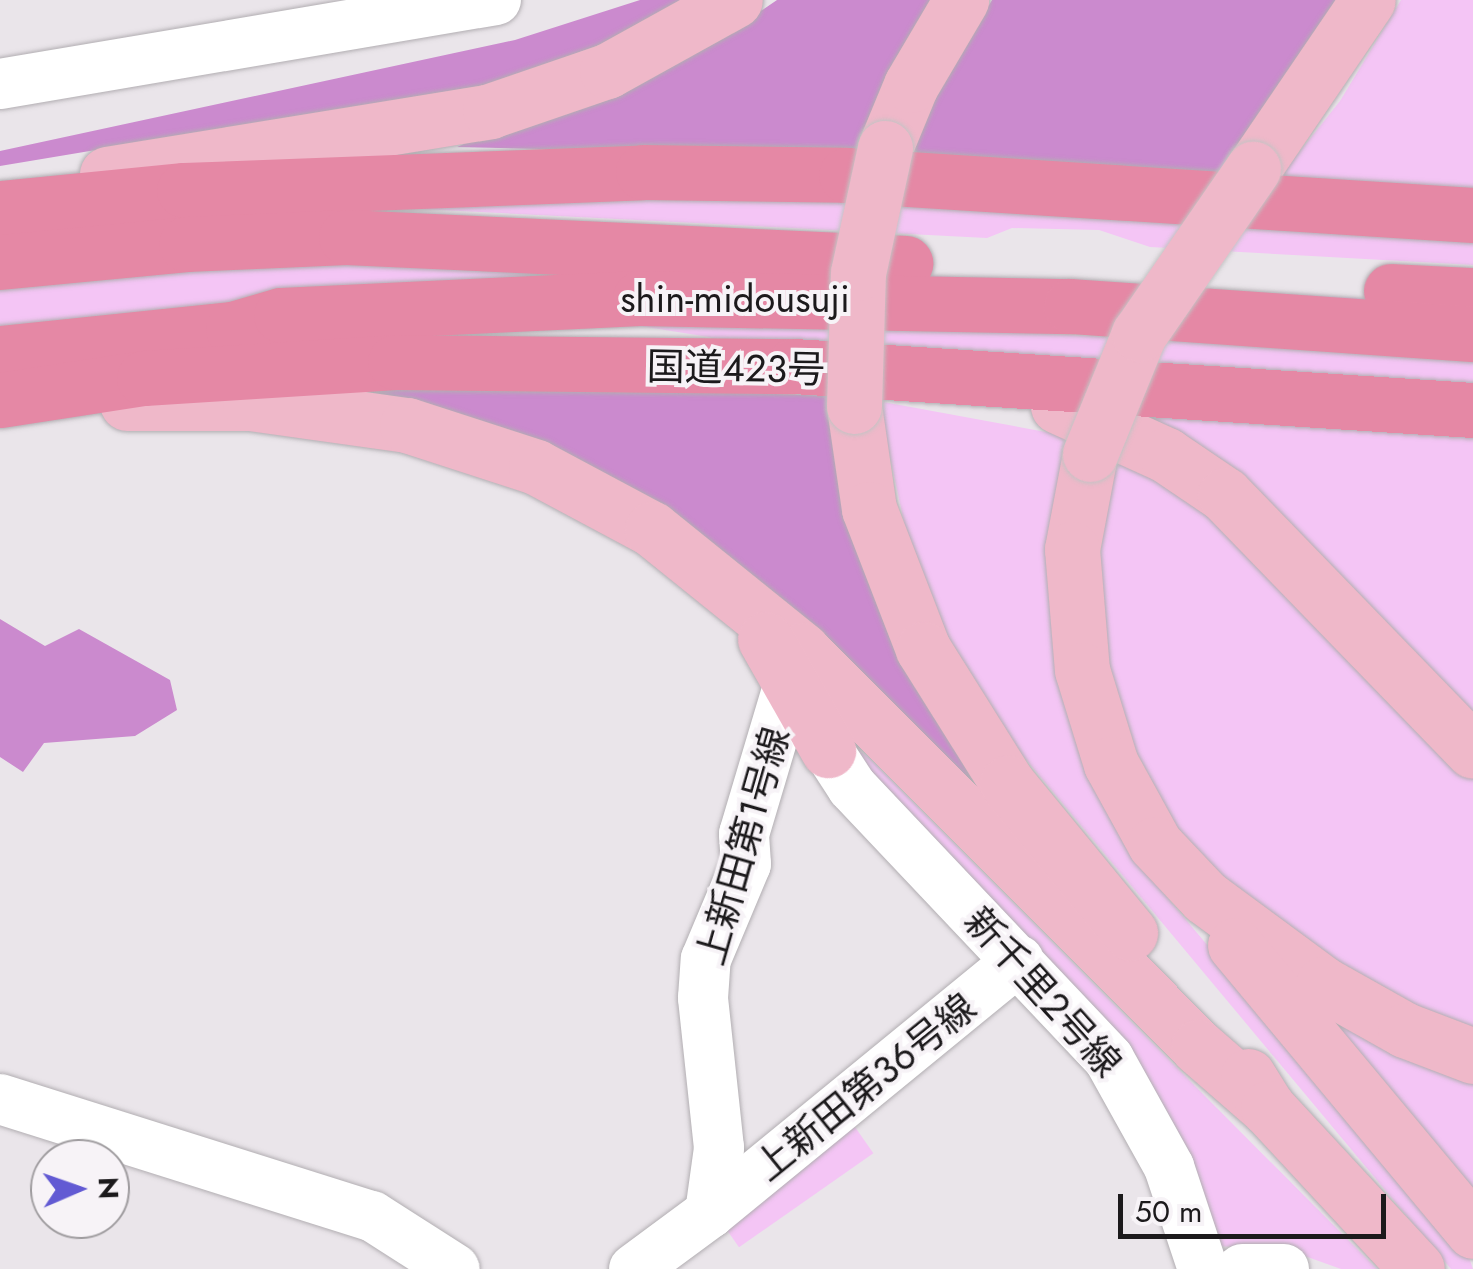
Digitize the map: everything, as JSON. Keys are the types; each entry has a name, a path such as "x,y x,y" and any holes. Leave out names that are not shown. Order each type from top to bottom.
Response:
{"highway":[{"path":"0,208 184,190 643,172 846,174 1473,215"},
{"name":"shin-midousuji","path":"0,262 186,244 346,238 1473,295"},
{"name":"shin-midousuji","path":"0,353 233,329 310,312 729,297 1070,306 1473,334"},
{"path":"233,329 516,334 828,381"},
{"name":"国道423号","path":"0,402 65,386 355,362 1473,410"}],"main road":[{"path":"0,191 490,111 608,71 735,0"},
{"path":"961,0 910,86 885,148 856,287 828,381 862,474 879,543 952,701 1029,813 1238,1061 1268,1108"},
{"path":"1368,0 1139,334 1090,454 1072,549 1082,670 1111,764 1155,844 1473,1231"},
{"path":"828,381 1030,399 1080,412 1166,454 1266,530 1473,751"},
{"path":"0,402 250,402 407,425 498,452 593,494 716,575 802,650 1198,1047 1268,1108 1417,1269"},
{"path":"716,575 789,683 828,750"},
{"path":"1155,844 1205,897 1323,984 1405,1030 1473,1056"}],"street":[{"path":"0,84 442,4 496,0"},
{"name":"上新田第1号線","path":"710,1213 718,1148 702,998 706,958 746,864 744,834 789,683"},
{"name":"新千里2号線","path":"828,750 852,787 1092,1038 1130,1091 1169,1167 1203,1269"},
{"name":"上新田第36号線","path":"710,1213 1019,960"},
{"path":"0,1099 372,1216 455,1269"},
{"path":"634,1269 710,1213"},
{"path":"1242,1269 1284,1269"}],"shaded area":[{"path":"640,0 694,0 641,29 498,83 0,166 0,151 515,40"},
{"path":"777,0 933,0 863,157 457,147 749,19"},
{"path":"992,0 1344,0 1221,177 907,162 920,124"},
{"path":"1401,0 1473,0 1473,191 1277,180 1340,101"},
{"path":"558,185 1473,229 1473,265 1150,247 1099,230 1012,228 987,238 400,208"},
{"path":"206,253 884,273 1473,304 0,331 0,274"},
{"path":"634,325 937,328 1473,356 1473,391 715,338"},
{"path":"534,386 834,396 999,808 774,602 329,391"},
{"path":"878,401 1073,437 1064,481 1159,888 1467,1252 1473,1269 1451,1269 1013,744 950,643 907,536"},
{"path":"1145,415 1473,429 1473,715 1255,492"},
{"path":"1115,451 1191,498 1473,778 1473,1030 1429,1015 1254,917 1177,829 1134,747 1109,664 1100,558"},
{"path":"0,619 45,646 79,629 170,680 177,710 135,736 44,743 23,772 0,757"},
{"path":"845,740 869,758 1377,1269 1341,1269 1288,1250 1215,1246 1198,1200 859,771"},
{"path":"1315,1012 1473,1078 1473,1207"},
{"path":"855,1127 873,1153 739,1247 721,1221"}]}
